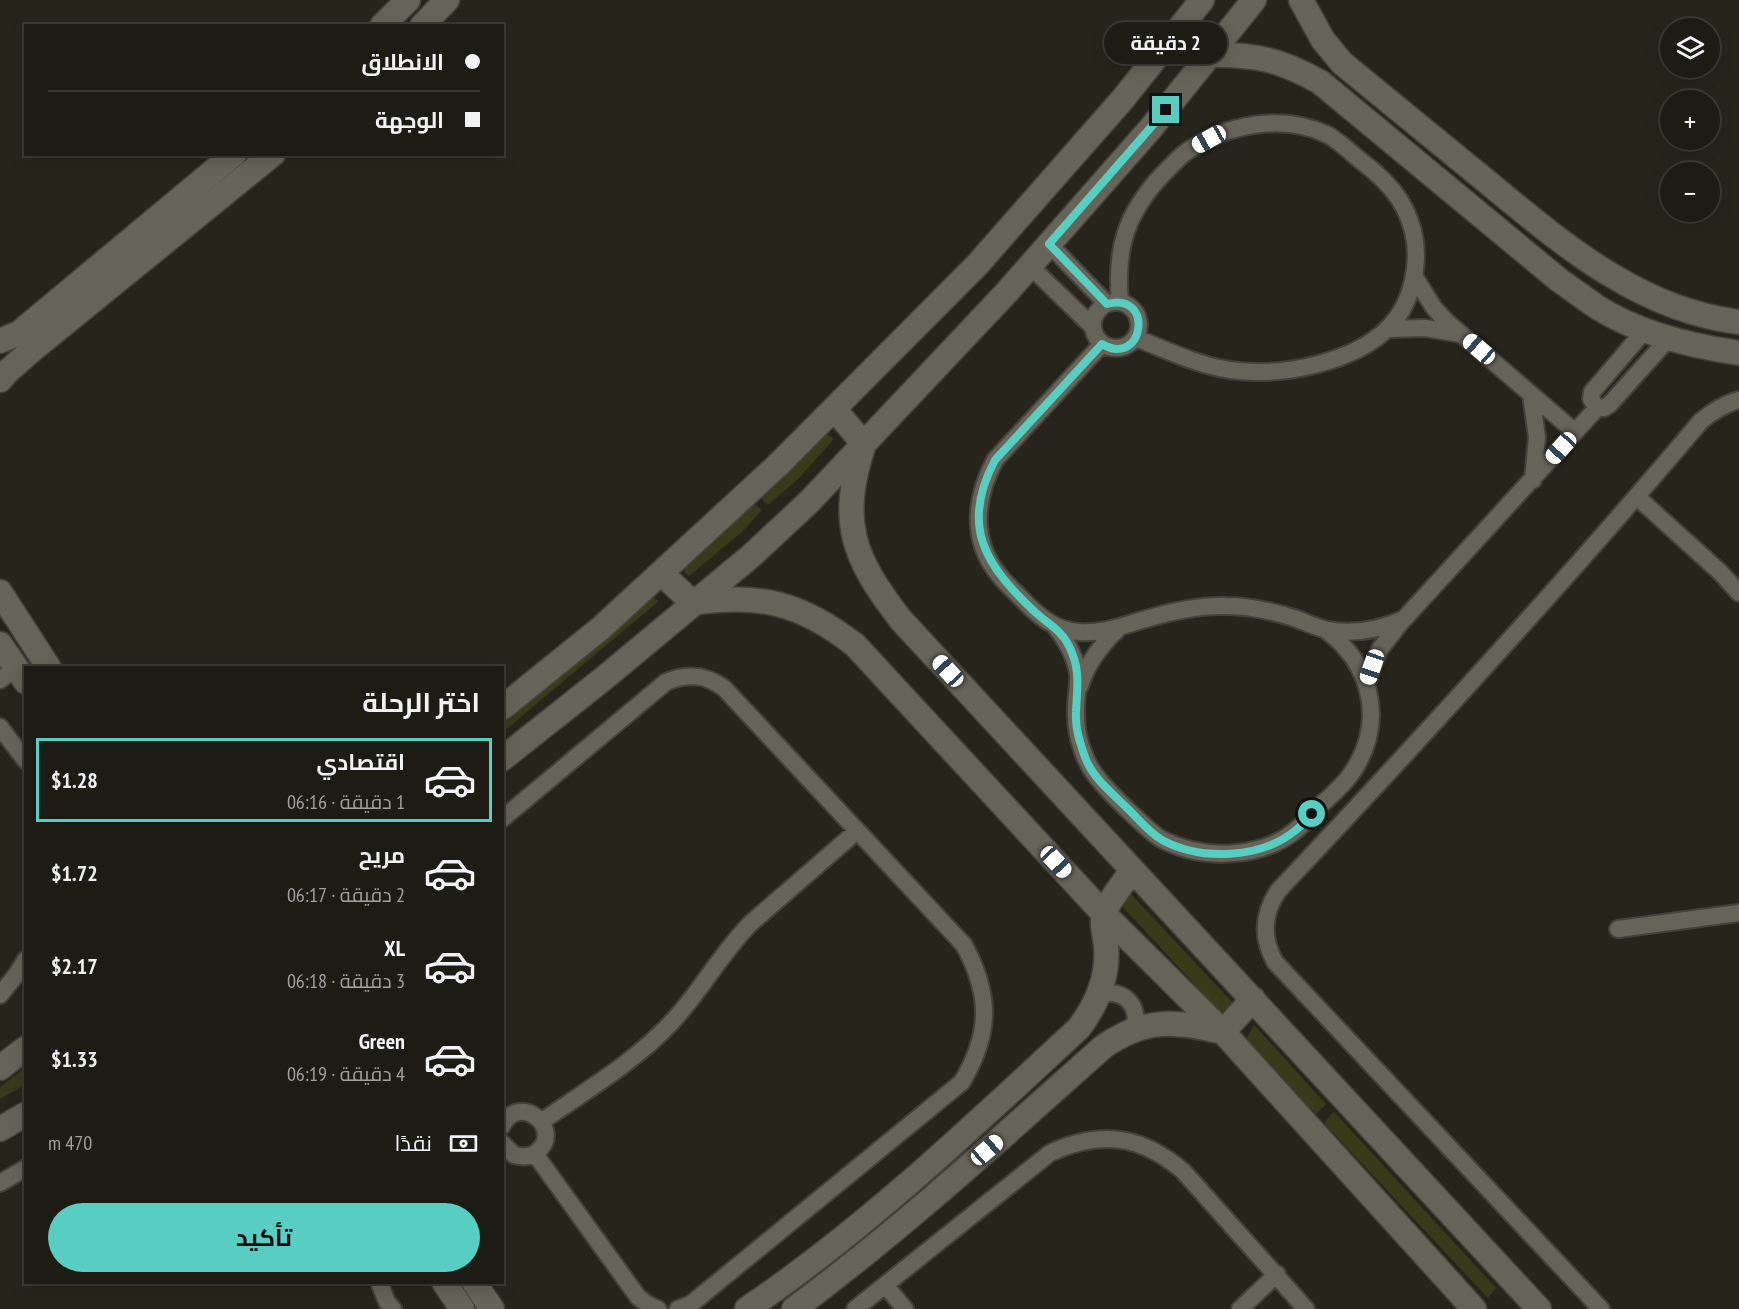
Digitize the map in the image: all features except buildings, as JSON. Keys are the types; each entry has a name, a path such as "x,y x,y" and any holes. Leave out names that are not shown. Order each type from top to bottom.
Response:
{"street":[{"path":"384,24 408,0"},
{"path":"424,24 447,0"},
{"path":"504,706 601,628 771,471 834,409 977,264 1122,100 1202,0"},
{"path":"504,757 751,556 809,502 1030,266 1151,128 1254,0"},
{"path":"1300,0 1323,40 1342,63 1524,212 1577,252 1617,281 1653,298 1691,312 1739,322"},
{"path":"1180,28 1210,55 1239,55 1268,59 1295,68 1320,82 1559,280 1599,308 1645,330 1669,338 1709,349 1739,353"},
{"path":"1114,303 1123,237 1134,211 1154,184 1186,152 1209,139 1238,128 1269,123 1290,124 1310,129 1329,136 1383,178 1397,194 1411,223 1416,254 1414,276 1409,295 1400,313 1388,329 1364,345 1337,358 1310,367 1259,373 1215,367 1136,338"},
{"path":"0,341 19,333 232,156"},
{"path":"0,380 32,350 271,156"},
{"path":"1049,244 1114,303"},
{"path":"1030,266 1093,327 1097,339 1107,347 1120,349 1132,343 1140,325 1136,313 1126,304 1114,303 1102,307 1095,316 1093,327"},
{"path":"1414,276 1434,308 1575,432"},
{"path":"1388,329 1425,328 1462,334"},
{"path":"1597,408 1591,399 1592,392 1645,330"},
{"path":"1367,683 1380,649 1404,619 1597,408 1604,408 1610,404 1669,338"},
{"path":"1102,344 995,460 985,478 980,498 979,528 988,558 999,575 1034,612 1055,626 1076,632 1099,632 1180,610 1225,606 1272,612 1326,630 1346,633 1366,632 1404,619"},
{"path":"1531,395 1537,437 1533,480"},
{"path":"1601,1309 1275,962 1267,944 1265,925 1267,913 1278,891 1556,590 1701,421 1712,411 1739,400"},
{"path":"834,409 864,444"},
{"path":"864,444 855,473 852,493 854,534 863,563 880,593 901,620 1539,1309"},
{"path":"1637,497 1739,592"},
{"path":"661,573 693,603"},
{"path":"0,592 48,666"},
{"path":"693,603 722,599 750,599 779,604 807,614 832,627 855,645 1103,914 1223,1032 1467,1306"},
{"path":"1055,626 1068,644 1074,658 1078,690 1076,714 1078,738 1086,761 1100,781 1160,839 1198,852 1218,854 1259,848 1295,831 1346,781 1358,764 1366,746 1370,726 1367,683 1351,654 1326,630"},
{"path":"1078,690 1084,671 1094,654 1121,626"},
{"path":"0,644 14,677"},
{"path":"504,817 666,682 677,677 702,676 724,688 964,945 975,966 983,989 985,1014 982,1038 974,1061 962,1082 691,1304 678,1309"},
{"path":"0,727 24,758"},
{"path":"542,1122 627,1062 657,1037 684,1008 735,940 857,831"},
{"path":"747,1309 849,1235 925,1170 1079,1028 1099,995 1105,974 1107,952 1103,914 1132,870"},
{"path":"1618,929 1739,913"},
{"path":"0,995 24,962"},
{"path":"1099,995 1114,992 1129,999 1136,1014 1134,1029"},
{"path":"1223,1032 1252,999"},
{"path":"794,1309 920,1210 1103,1047 1118,1037 1134,1029 1157,1024 1181,1023 1223,1032"},
{"path":"0,1068 24,1050"},
{"path":"505,1117 526,1112 542,1122 545,1133 543,1145 535,1154 524,1157 506,1154"},
{"path":"0,1129 24,1115"},
{"path":"855,1309 1050,1154 1079,1142 1109,1138 1130,1141 1149,1148 1167,1158 1183,1171 1306,1309"},
{"path":"535,1154 638,1297 658,1309"},
{"path":"0,1183 24,1169"},
{"path":"1240,1309 1277,1274"},
{"path":"380,1284 387,1307"},
{"path":"445,1284 462,1309"},
{"path":"475,1284 492,1309"},
{"path":"886,1286 905,1309"}],"green space":[{"path":"823,431 834,439 798,479 768,505 758,495"},
{"path":"751,501 762,510 742,532 689,576 680,567"},
{"path":"649,594 659,601 504,731 504,718"},
{"path":"1127,890 1233,1003 1224,1016 1121,905"},
{"path":"1254,1025 1326,1104 1316,1114 1246,1039"},
{"path":"24,1069 24,1086 0,1099 0,1087"},
{"path":"1334,1112 1496,1288 1488,1298 1324,1123"}],"route":[{"path":"1166,110 1049,244 1107,304 1120,302 1132,308 1139,319 1139,332 1132,343 1120,349 1102,344 995,460 985,478 980,498 978,518 981,538 988,558 999,575 1034,612 1055,626 1068,644 1078,674 1076,714 1078,738 1086,761 1100,781 1160,839 1198,852 1218,854 1239,852 1278,841 1295,831 1312,814"}]}
